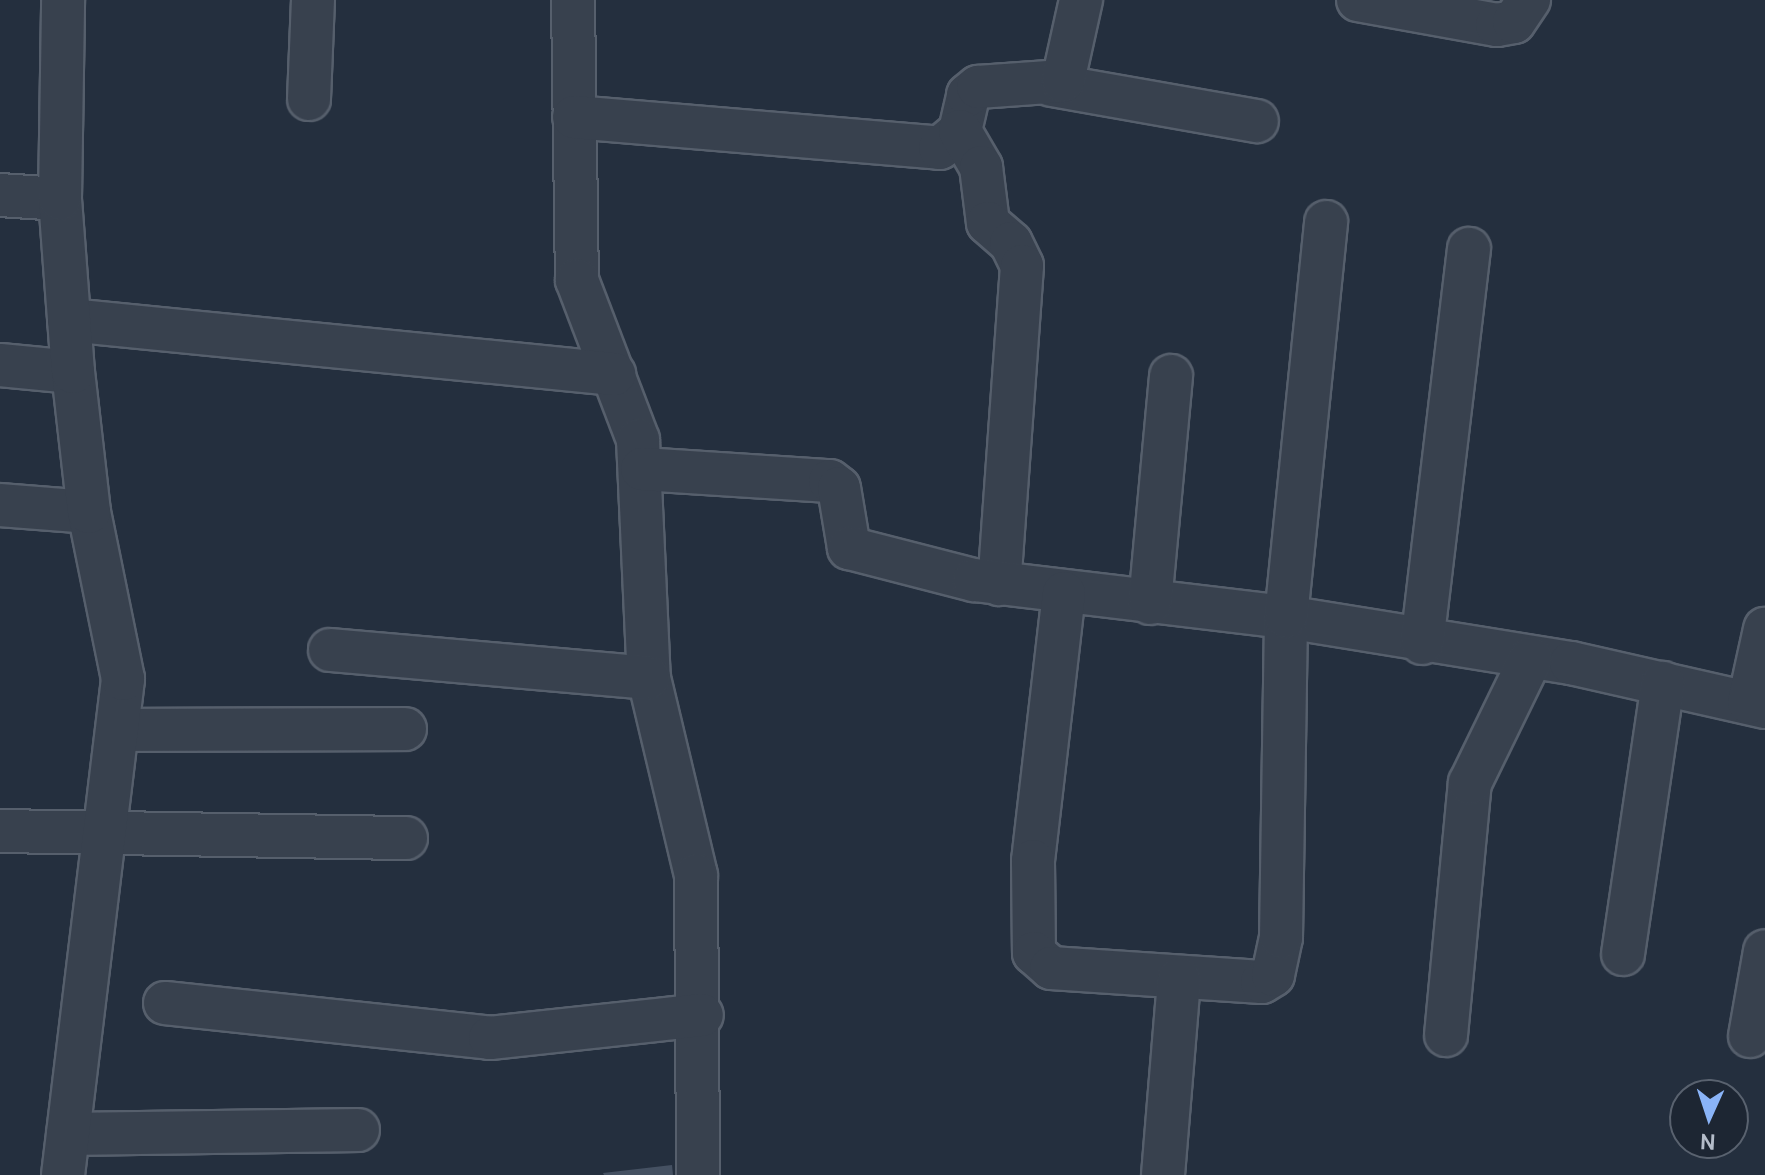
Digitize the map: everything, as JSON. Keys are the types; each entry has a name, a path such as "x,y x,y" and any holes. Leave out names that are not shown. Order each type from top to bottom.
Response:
{"street":[{"path":"63,0 60,199 73,372 89,512 117,628 122,730 63,1175"},
{"path":"309,99 313,0"},
{"path":"573,0 577,280 614,374 642,469 649,678 696,875 702,1015 698,1175"},
{"path":"1052,85 1068,70 1081,0"},
{"path":"1365,1 1497,25 1514,22 1529,0"},
{"path":"574,117 920,149 940,148 960,131 968,95 978,87 1052,85 1257,121"},
{"path":"960,131 981,167 988,223 1011,243 1022,266 999,584"},
{"path":"0,195 60,199"},
{"path":"1064,593 1033,861 1034,953 1051,968 1179,979 1262,982 1278,962 1286,617 1326,222"},
{"path":"1422,643 1469,249"},
{"path":"69,320 614,374"},
{"path":"0,365 73,372"},
{"path":"1150,603 1171,376"},
{"path":"642,469 830,481 839,488 849,548 999,584 1286,617 1422,643 1531,658 1757,704 1765,629"},
{"path":"0,505 89,512"},
{"path":"330,650 649,678"},
{"path":"1446,1035 1470,783 1531,658"},
{"path":"1623,954 1663,683"},
{"path":"122,730 405,729"},
{"path":"0,831 406,838"},
{"path":"1750,1036 1765,951"},
{"path":"1163,1175 1179,979"},
{"path":"165,1003 490,1038 702,1015"},
{"path":"68,1134 358,1130"}],"building":[{"path":"672,1165 673,1175 603,1173"}]}
